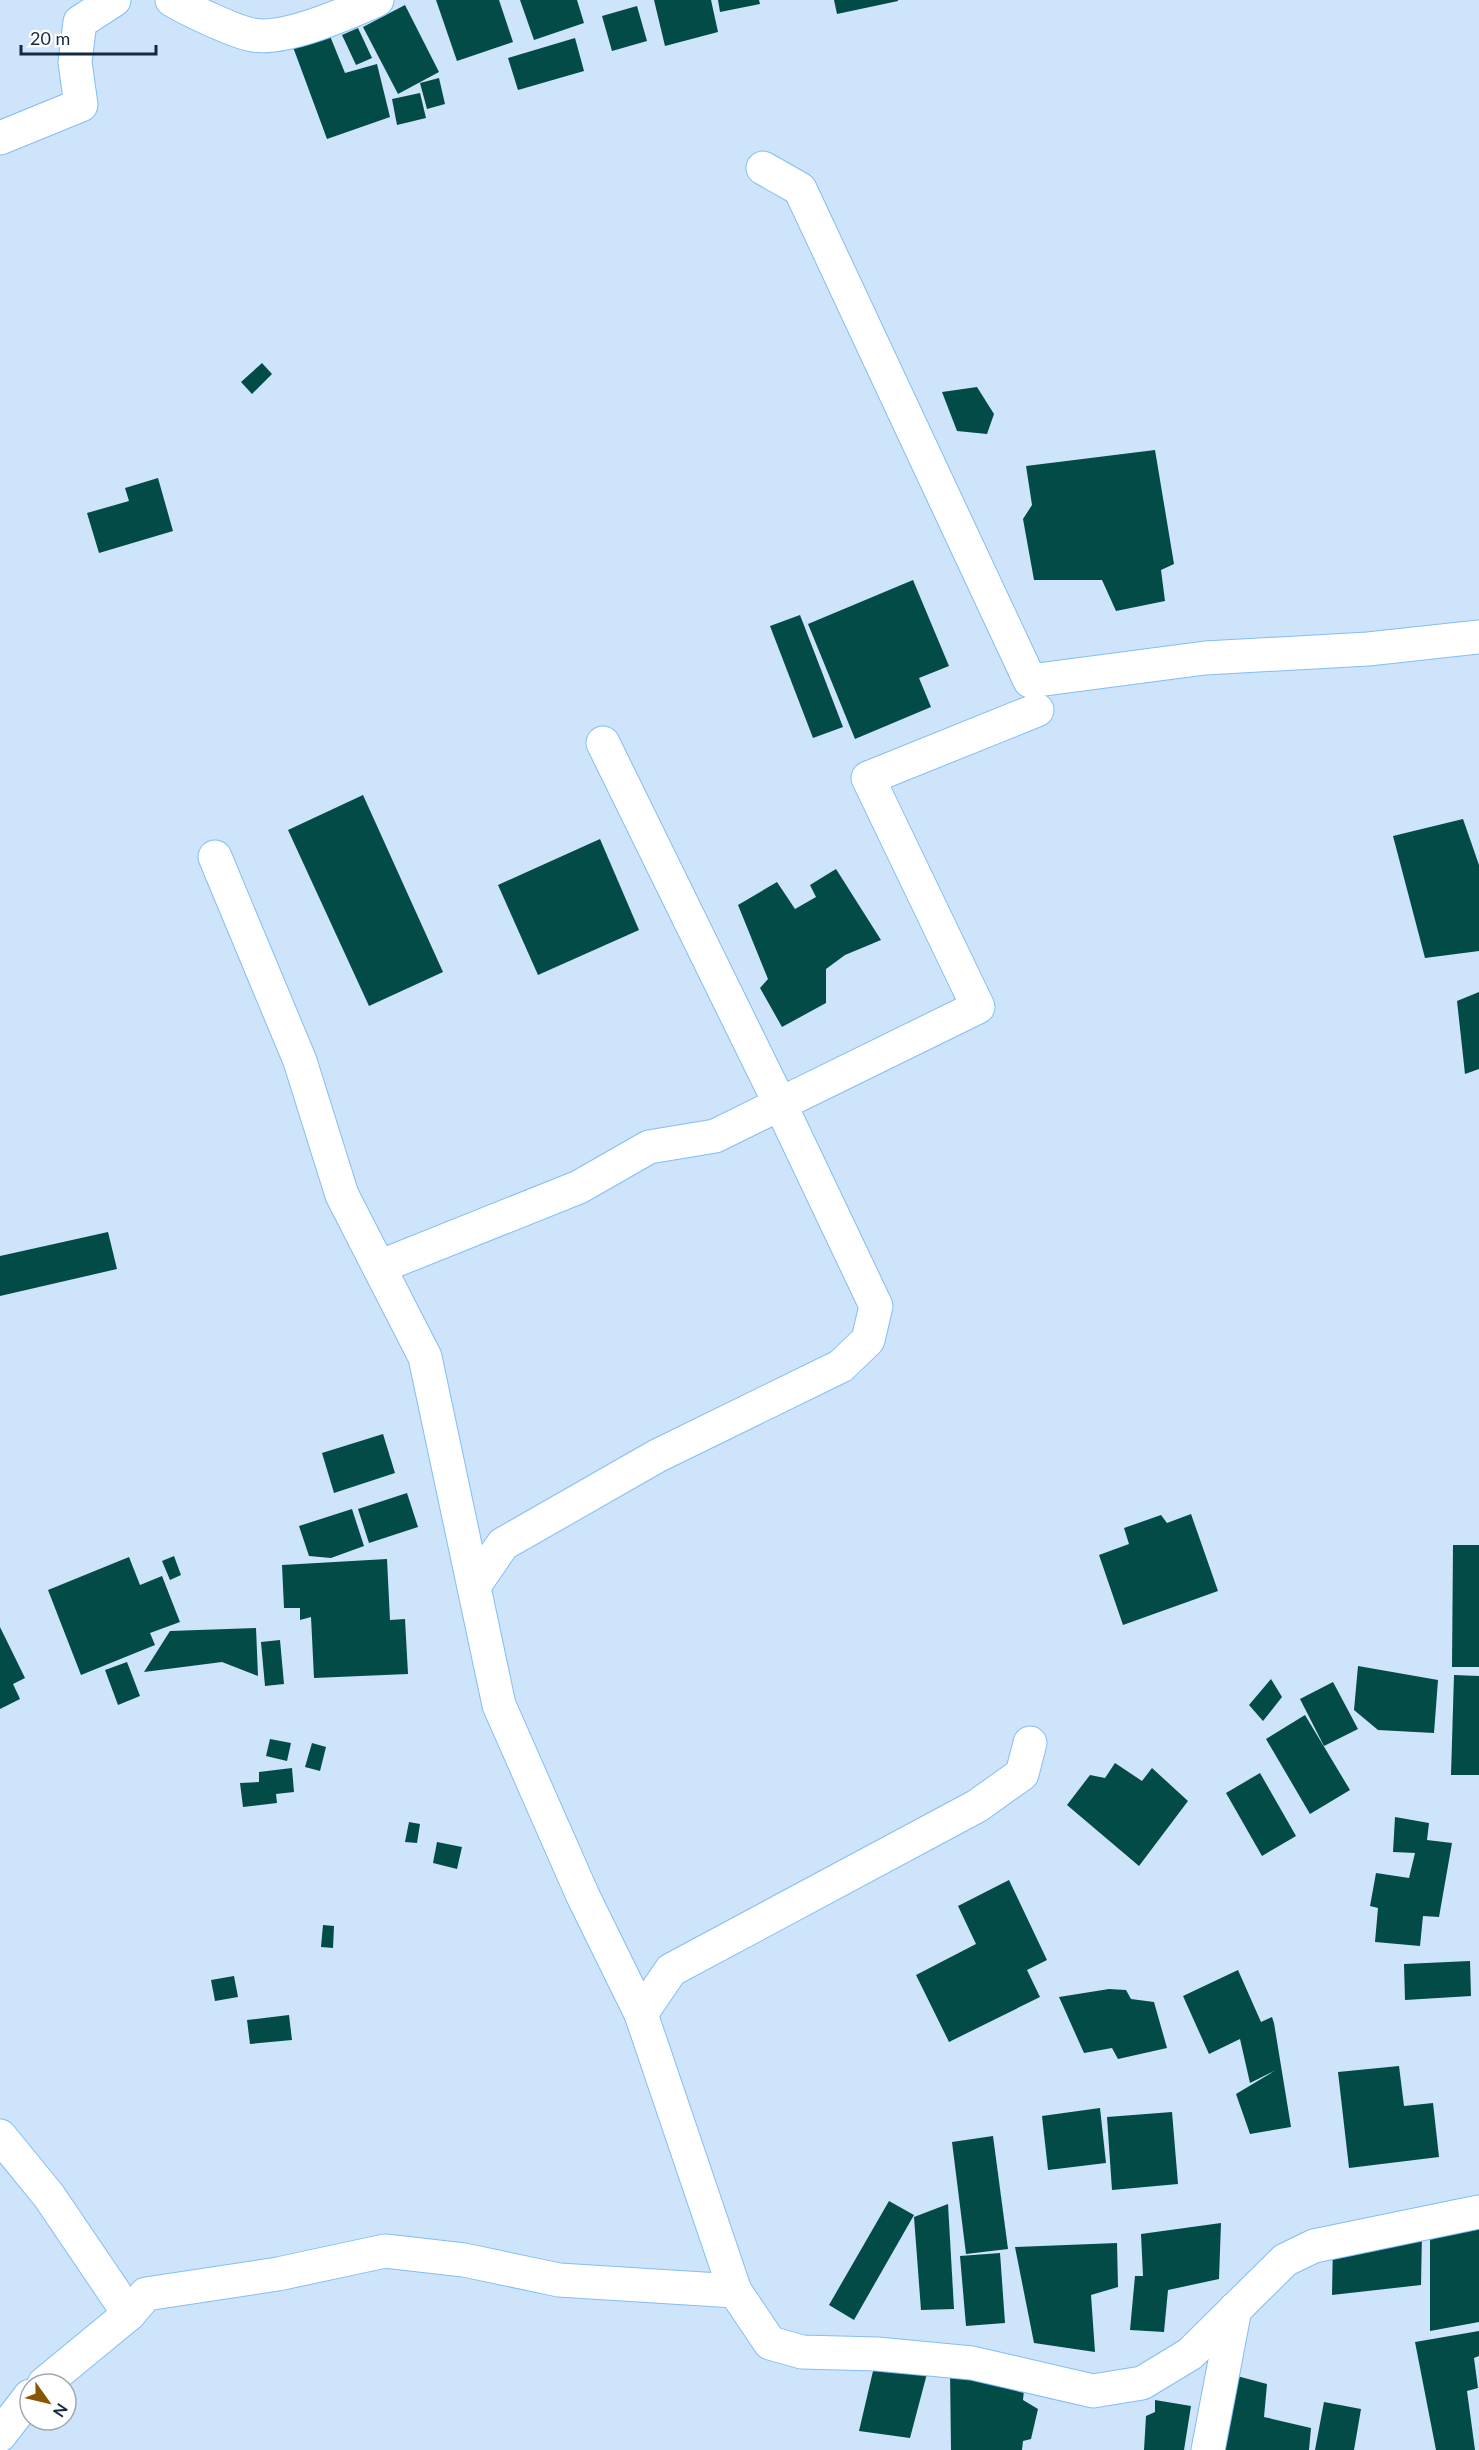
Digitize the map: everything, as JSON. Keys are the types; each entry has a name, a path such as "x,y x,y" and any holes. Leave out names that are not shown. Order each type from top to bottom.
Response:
{"street":[{"path":"0,138 81,105 75,62 80,22 114,0"},
{"path":"172,0 253,36 287,32 330,20 377,0"},
{"path":"763,168 800,189 1030,681 1205,658 1368,649 1479,637"},
{"path":"379,1267 579,1187 649,1147 715,1136 978,1007 868,778 1037,710"},
{"path":"474,1586 504,1544 657,1456 841,1366 868,1340 876,1306 603,743"},
{"path":"215,857 300,1061 342,1195 425,1357 499,1705 583,1896 641,2014 735,2291 770,2343 791,2349 972,2363 1093,2391 1142,2383 1190,2354 1285,2260 1314,2246 1479,2212"},
{"path":"641,2014 671,1970 977,1806 1022,1774 1030,1743"},
{"path":"0,2136 49,2196 129,2314"},
{"path":"59,2372 129,2314 146,2294 278,2274 385,2251 464,2260 559,2280 735,2291"},
{"path":"1208,2450 1235,2309"},
{"path":"0,2435 18,2412"}],"building":[{"path":"436,0 499,0 513,42 457,61"},
{"path":"520,0 577,0 584,23 534,40"},
{"path":"654,0 711,0 718,32 665,46"},
{"path":"718,0 759,0 760,4 720,12"},
{"path":"834,0 898,0 898,1 837,14"},
{"path":"405,5 439,72 398,94 363,27"},
{"path":"637,6 647,41 612,51 602,16"},
{"path":"358,28 372,58 356,65 342,35"},
{"path":"330,36 345,73 377,64 390,117 327,139 293,47"},
{"path":"575,38 584,71 518,90 508,58"},
{"path":"439,78 445,104 427,109 420,83"},
{"path":"420,93 426,118 397,125 392,99"},
{"path":"262,363 272,374 252,394 241,382"},
{"path":"977,387 994,414 987,434 957,431 942,392"},
{"path":"1155,450 1174,564 1161,570 1165,601 1116,611 1102,580 1034,580 1023,519 1032,505 1026,466"},
{"path":"158,478 173,531 99,553 87,513 129,501 125,488"},
{"path":"913,580 949,666 919,678 931,707 855,739 808,624"},
{"path":"800,615 843,727 813,738 770,626"},
{"path":"363,795 443,972 369,1006 288,830"},
{"path":"1463,819 1479,865 1479,951 1425,958 1393,836"},
{"path":"600,839 639,930 538,975 498,885"},
{"path":"836,869 881,940 845,955 826,969 826,1003 782,1027 760,988 768,979 738,905 777,882 795,909 816,897 810,885"},
{"path":"1479,992 1479,1069 1465,1074 1457,1001"},
{"path":"108,1232 117,1269 0,1296 0,1256"},
{"path":"383,1434 395,1473 334,1493 322,1453"},
{"path":"407,1493 418,1527 369,1543 358,1509"},
{"path":"352,1509 364,1546 331,1558 309,1556 299,1526"},
{"path":"1191,1514 1218,1591 1123,1625 1099,1555 1129,1544 1124,1528 1161,1515 1167,1523"},
{"path":"1453,1545 1479,1545 1479,1667 1452,1667"},
{"path":"174,1556 181,1575 170,1580 162,1561"},
{"path":"129,1557 140,1585 162,1576 180,1622 150,1633 155,1645 81,1675 48,1590"},
{"path":"387,1559 390,1620 405,1619 408,1674 314,1678 311,1617 300,1620 300,1608 284,1608 282,1565"},
{"path":"0,1627 25,1678 13,1684 20,1699 0,1709"},
{"path":"256,1628 258,1676 222,1662 144,1672 170,1631"},
{"path":"280,1640 284,1684 265,1686 261,1642"},
{"path":"127,1662 140,1696 118,1705 105,1670"},
{"path":"1358,1666 1438,1680 1434,1733 1378,1730 1354,1710"},
{"path":"1454,1675 1479,1676 1479,1775 1451,1775"},
{"path":"1271,1679 1282,1697 1263,1721 1249,1705"},
{"path":"1333,1682 1358,1729 1324,1746 1300,1699"},
{"path":"1305,1715 1350,1790 1310,1814 1266,1739"},
{"path":"270,1739 291,1743 287,1761 266,1756"},
{"path":"312,1743 326,1747 320,1771 305,1767"},
{"path":"1115,1763 1142,1781 1152,1768 1188,1801 1139,1866 1067,1805 1090,1775 1105,1778"},
{"path":"292,1768 294,1792 276,1794 277,1803 243,1807 240,1783 259,1782 259,1772"},
{"path":"1260,1773 1296,1836 1262,1856 1226,1793"},
{"path":"1395,1817 1429,1823 1427,1840 1452,1843 1439,1917 1423,1916 1420,1946 1375,1942 1378,1908 1370,1906 1376,1873 1409,1878 1415,1853 1393,1852"},
{"path":"409,1822 420,1824 417,1843 405,1842"},
{"path":"437,1842 462,1847 457,1869 433,1863"},
{"path":"1009,1880 1047,1960 1027,1970 1040,1997 949,2042 916,1975 976,1944 958,1906"},
{"path":"323,1925 334,1926 333,1948 321,1947"},
{"path":"1470,1961 1471,1996 1405,2000 1404,1964"},
{"path":"1238,1970 1261,2022 1272,2017 1291,2127 1250,2134 1236,2094 1276,2070 1250,2083 1240,2039 1209,2054 1183,1996"},
{"path":"234,1976 238,1997 215,2001 211,1980"},
{"path":"1109,1989 1126,1990 1131,1999 1154,2002 1167,2048 1118,2059 1112,2048 1084,2053 1059,1997"},
{"path":"289,2015 292,2040 250,2044 247,2020"},
{"path":"1399,2066 1404,2106 1433,2103 1439,2157 1349,2168 1338,2072"},
{"path":"1100,2108 1106,2163 1048,2170 1042,2116"},
{"path":"1172,2112 1178,2184 1112,2190 1107,2117"},
{"path":"993,2136 1008,2249 966,2254 952,2142"},
{"path":"889,2201 914,2215 854,2320 829,2305"},
{"path":"948,2204 954,2309 921,2310 914,2217"},
{"path":"1221,2223 1219,2279 1168,2290 1164,2332 1130,2330 1135,2276 1143,2276 1141,2234"},
{"path":"1479,2224 1479,2322 1430,2331 1430,2229"},
{"path":"1422,2232 1421,2285 1332,2295 1333,2242"},
{"path":"1117,2243 1118,2287 1091,2295 1095,2352 1034,2343 1015,2247"},
{"path":"1000,2253 1005,2323 966,2326 960,2256"},
{"path":"1479,2331 1479,2356 1474,2358 1478,2388 1467,2391 1475,2450 1436,2450 1415,2342"},
{"path":"877,2354 929,2366 910,2438 859,2431"},
{"path":"950,2370 1025,2380 1023,2400 1038,2409 1031,2439 1023,2441 1022,2450 951,2450"},
{"path":"1237,2376 1267,2384 1264,2417 1311,2428 1309,2450 1223,2450"},
{"path":"1155,2400 1191,2406 1184,2450 1144,2450 1146,2416 1155,2412"},
{"path":"1324,2402 1361,2409 1354,2450 1315,2450"}]}
